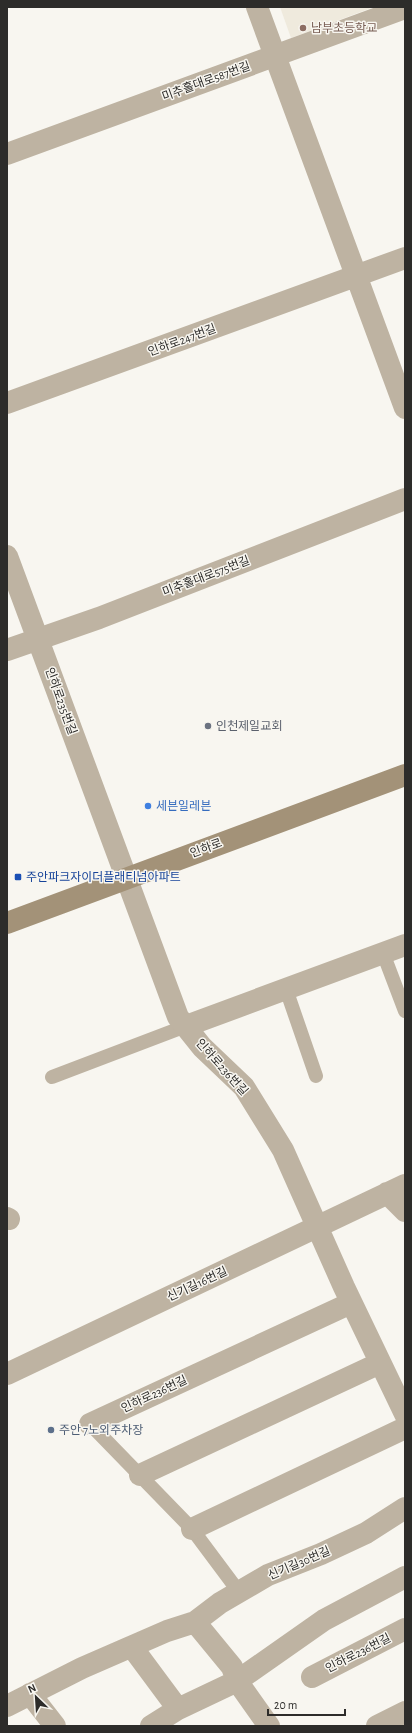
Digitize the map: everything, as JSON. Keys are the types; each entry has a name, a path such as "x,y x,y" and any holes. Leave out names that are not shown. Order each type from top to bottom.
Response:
{"main road":[{"name":"인하로","path":"7,923 405,775"}],"street":[{"path":"257,7 405,408"},
{"name":"미추홀대로587번길","path":"7,154 405,8"},
{"name":"인하로247번길","path":"7,404 405,258"},
{"name":"미추홀대로575번길","path":"7,650 99,618 405,499"},
{"name":"인하로235번길","path":"7,556 127,878"},
{"name":"인하로236번길","path":"127,878 178,1017 202,1047 244,1087 283,1150 316,1228 405,1414"},
{"name":"인하로236번길","path":"186,1026 405,945"},
{"name":"신기길16번길","path":"7,1374 396,1189 405,1211"},
{"name":"인하로236번길","path":"90,1424 351,1303"},
{"path":"140,1475 380,1363"},
{"path":"192,1529 405,1428"},
{"name":"신기길30번길","path":"7,1706 82,1668 167,1631 195,1622 220,1603 268,1575 321,1554 366,1533 405,1508"},
{"path":"151,1726 178,1709 237,1680 324,1620 405,1577"},
{"path":"195,1622 232,1667 237,1680 269,1726"},
{"name":"인하로236번길","path":"312,1677 405,1629"},
{"path":"132,1646 178,1709"},
{"path":"30,1694 55,1726"},
{"path":"377,1726 405,1712"}],"lane":[{"path":"383,953 405,1011"},
{"path":"286,989 316,1076"},
{"path":"52,1077 186,1026"},
{"name":"인하로236번길","path":"90,1424 192,1529 240,1592"}],"shaded area":[{"name":"남부초등학교","path":"280,7 374,7 291,38"}],"place":[{"name":"남부초등학교","path":"303,28"},
{"name":"인천제일교회","path":"208,726"},
{"name":"세븐일레븐","path":"148,806"},
{"name":"주안파크자이더플래티넘아파트","path":"18,877"},
{"name":"주안 7노외주차장","path":"51,1430"}]}
